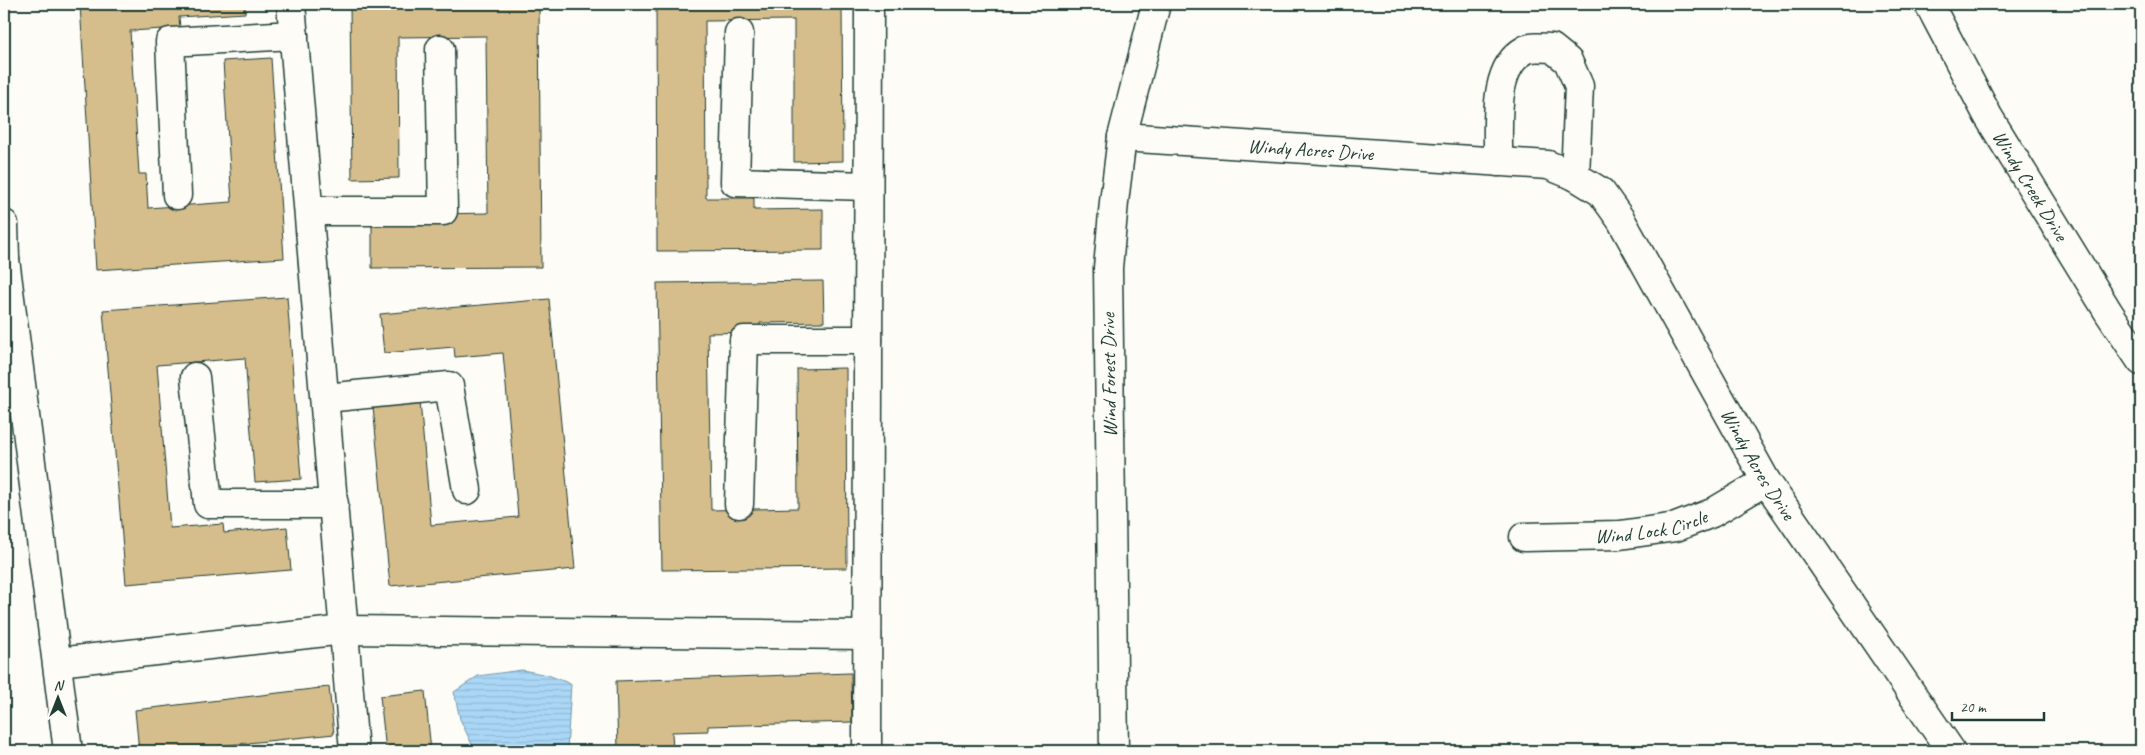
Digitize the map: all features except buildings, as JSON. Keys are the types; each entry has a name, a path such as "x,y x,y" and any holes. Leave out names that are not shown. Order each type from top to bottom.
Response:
{"street":[{"path":"292,4 354,751"},
{"path":"867,751 869,4"},
{"name":"Wind Forest Drive","path":"1114,751 1108,268 1122,137 1156,4"},
{"name":"Windy Creek Drive","path":"1930,4 1988,116 2109,313 2141,361"},
{"path":"739,33 735,182 868,186"},
{"path":"177,195 170,42 294,35"},
{"path":"309,211 442,211 440,48"},
{"path":"1498,162 1500,84 1509,63 1526,48 1552,48 1568,61 1579,86 1575,176"},
{"name":"Windy Acres Drive","path":"1122,137 1548,165 1575,176 1601,192 1621,220 1766,481 1951,751"},
{"path":"4,224 5,257 68,751"},
{"path":"739,504 744,340 868,340"},
{"path":"195,377 208,504 334,504"},
{"path":"325,398 449,386 467,490"},
{"name":"Wind Lock Circle","path":"1524,537 1620,535 1676,527 1712,513 1766,481"},
{"path":"58,662 344,630 868,635"}],"water":[{"path":"522,670 548,675 571,684 567,751 475,751 460,719 454,692 478,676"}]}
